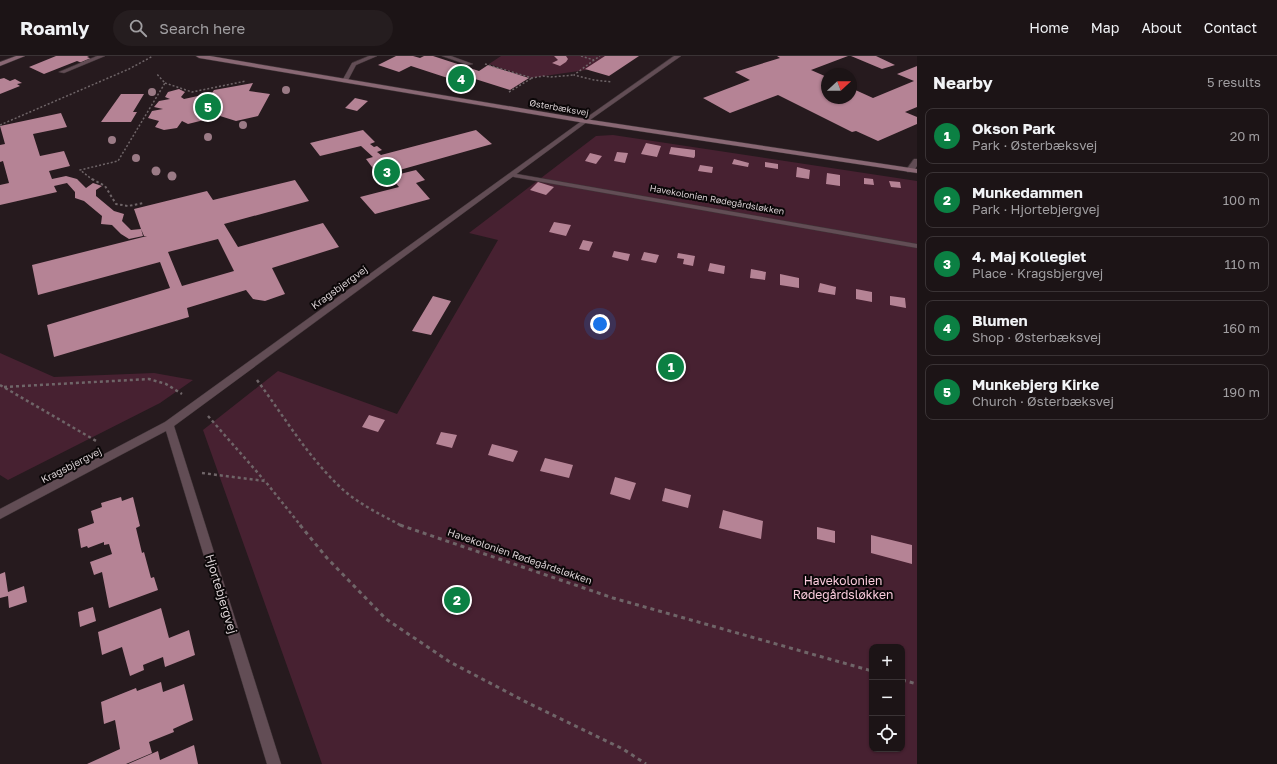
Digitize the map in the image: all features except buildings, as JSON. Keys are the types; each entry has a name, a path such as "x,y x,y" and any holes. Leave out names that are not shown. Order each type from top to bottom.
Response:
{"street":[{"path":"0,64 22,56"},
{"path":"62,72 102,56"},
{"name":"Østerbæksvej","path":"199,56 585,121 914,170"},
{"path":"344,81 354,64 374,56"},
{"path":"445,56 470,64"},
{"name":"Kragsbjergvej","path":"0,514 169,425 197,403 514,175 585,121 678,56"},
{"path":"914,170 917,161"},
{"name":"Havekolonien Rødegårdsløkken","path":"514,175 917,246"},
{"name":"Hjortebjergvej","path":"169,425 274,764"}],"path":[{"path":"0,125 129,69 153,56"},
{"path":"581,56 594,60"},
{"path":"574,74 600,56"},
{"path":"470,64 488,64 532,78 574,74 594,80 638,84"},
{"path":"156,73 165,83 192,92 250,80 266,67"},
{"path":"144,203 128,206 116,204 105,186 94,182 80,170 118,160 165,83"},
{"name":"Havekolonien Rødegårdsløkken","path":"248,367 317,462 338,485 359,502 404,527 612,598 869,670"},
{"path":"4,386 149,379 166,384 197,403 265,481 327,558 386,619 450,662 528,703 623,749 646,764"},
{"path":"0,385 118,453"},
{"path":"184,470 265,481"},
{"path":"905,681 917,684"}],"green space":[{"path":"501,56 607,56 586,70 530,78 489,64"},
{"path":"613,135 917,181 917,764 322,764 203,430 278,371 397,414 498,240 469,233 596,136"},
{"path":"0,353 54,377 154,373 193,380 160,403 8,480 0,475"}],"place":[{"name":"Blumen","path":"461,79"},
{"name":"Munkebjerg Kirke","path":"208,107"},
{"name":"4. Maj Kollegiet","path":"387,172"},
{"name":"Okson Park","path":"671,367"},
{"name":"Munkedammen","path":"457,600"}]}
